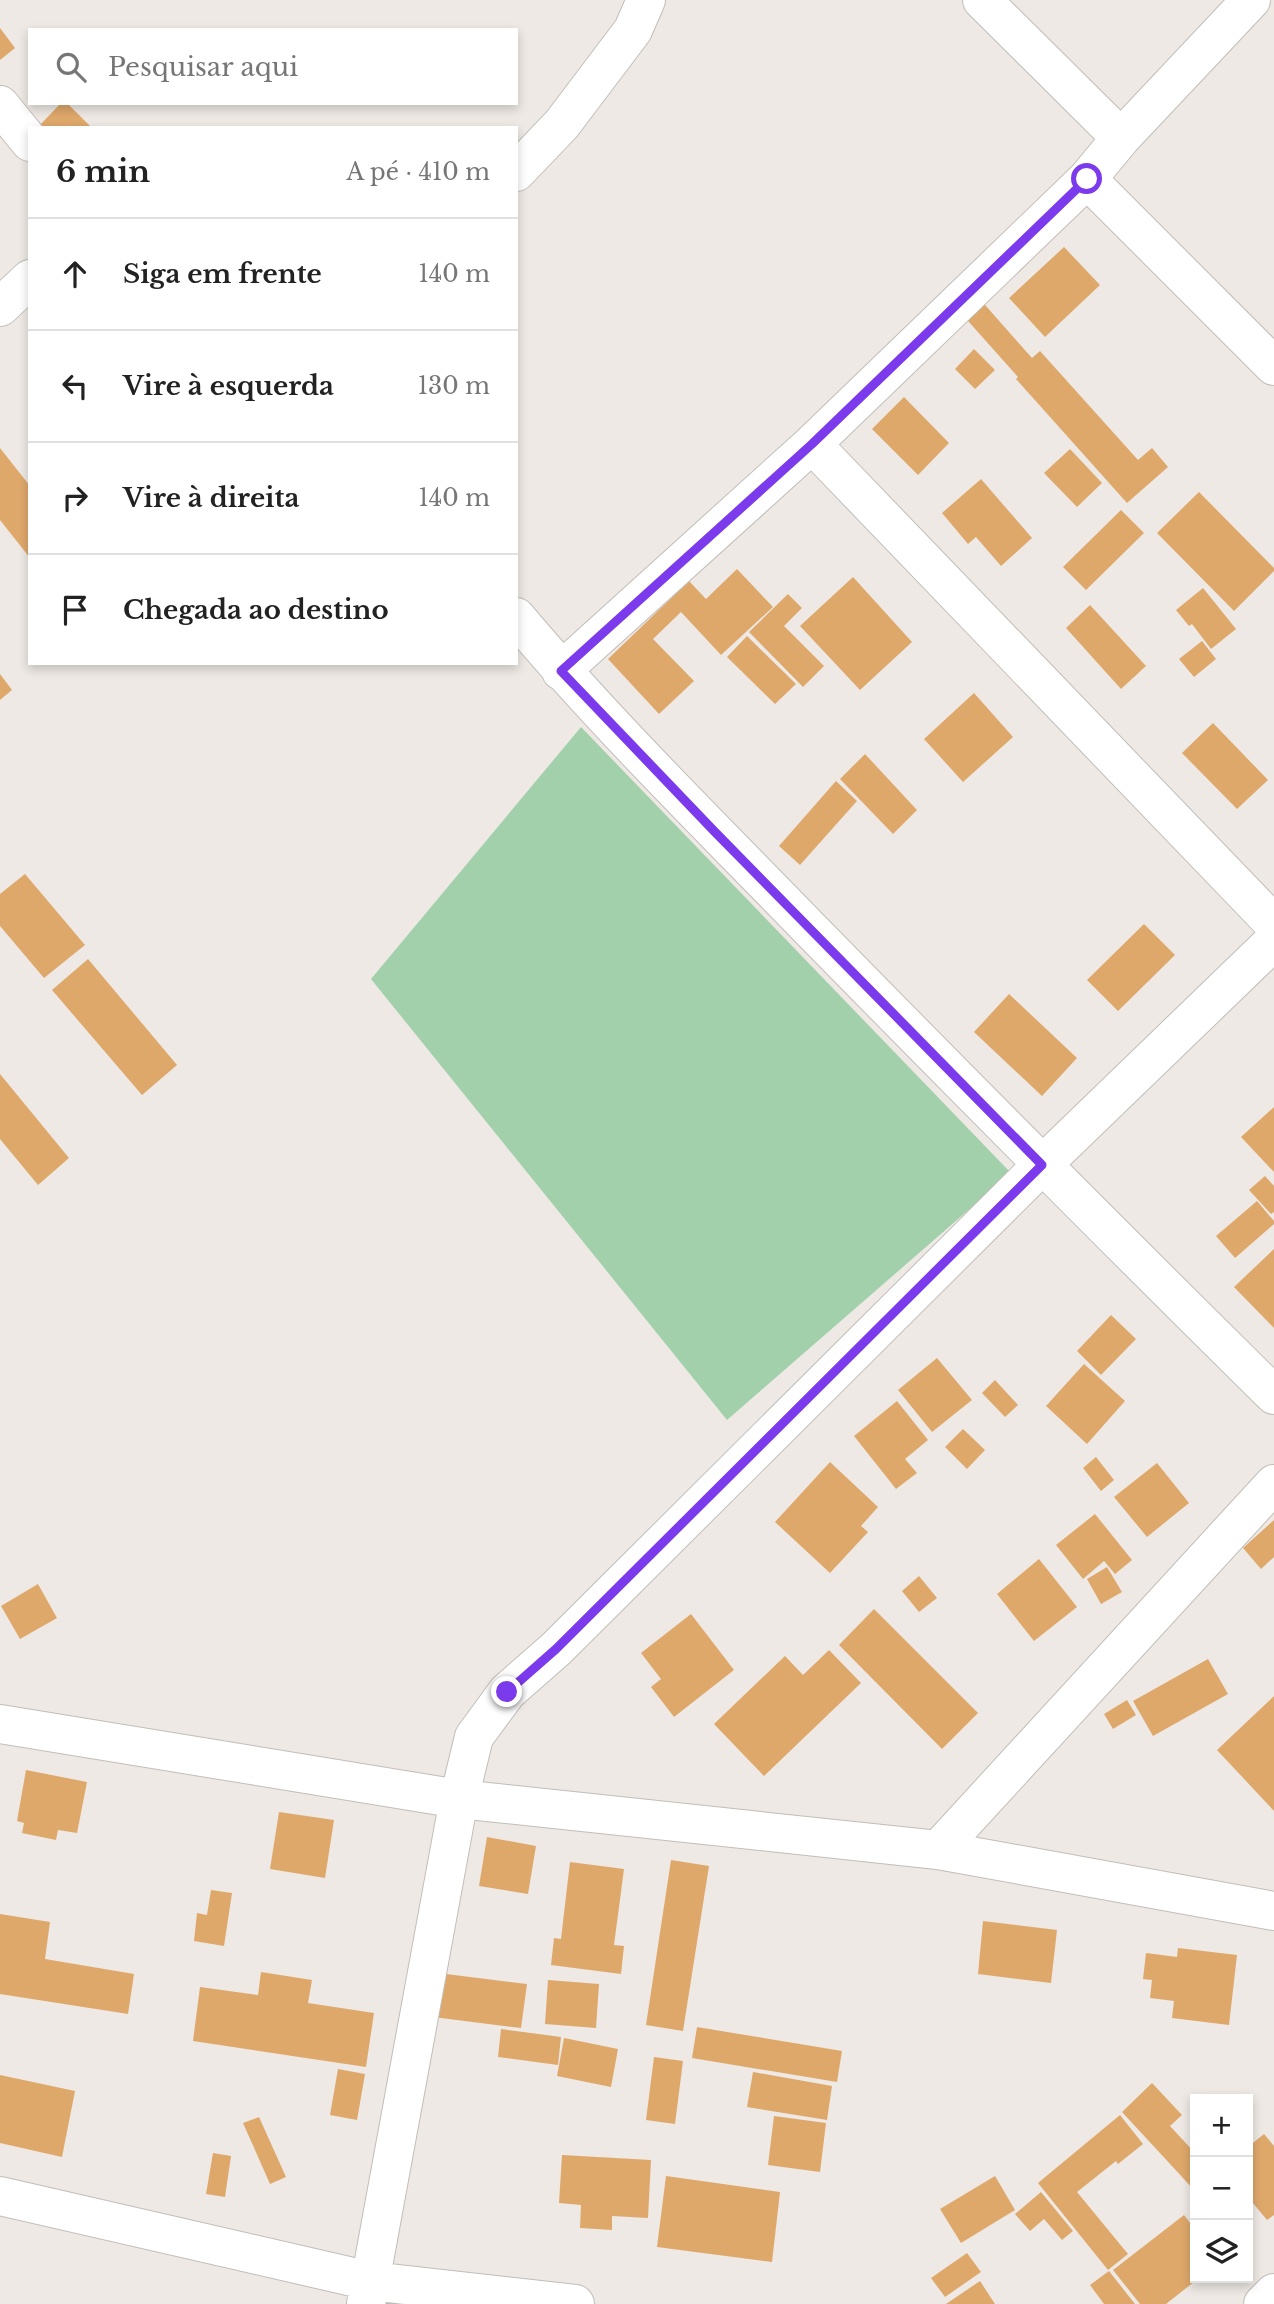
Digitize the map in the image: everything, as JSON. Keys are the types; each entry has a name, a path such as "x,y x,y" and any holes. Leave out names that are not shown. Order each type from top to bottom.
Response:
{"street":[{"path":"518,171 562,124 633,30 646,0"},
{"path":"982,0 1121,138"},
{"path":"561,671 812,444 1087,179 1121,138 1251,0"},
{"path":"0,105 28,140"},
{"path":"1087,179 1274,366"},
{"path":"0,307 28,281"},
{"path":"812,444 1274,924"},
{"path":"518,619 561,671 714,831 1042,1165 1274,1395"},
{"path":"368,2292 459,1799 474,1737 507,1692 556,1649 1042,1165 1274,941"},
{"path":"938,1850 1274,1484"},
{"path":"0,1724 459,1799 938,1850 1274,1911"},
{"path":"0,2196 368,2292 575,2304"},
{"path":"1263,2304 1274,2293"}],"green space":[{"path":"581,727 1011,1173 727,1420 371,979"}],"building":[{"path":"0,28 15,48 0,60"},
{"path":"59,105 69,105 90,126 39,126"},
{"path":"1064,247 1100,285 1045,337 1009,298"},
{"path":"978,297 1032,358 1040,351 1138,460 1152,448 1168,467 1127,503 960,312"},
{"path":"974,349 995,370 975,389 955,369"},
{"path":"904,397 949,443 918,475 872,429"},
{"path":"0,448 28,483 28,555 0,520"},
{"path":"1070,449 1102,483 1077,507 1044,473"},
{"path":"981,479 1032,538 1001,566 976,537 968,544 942,513"},
{"path":"1199,492 1274,568 1234,611 1157,533"},
{"path":"1121,510 1144,533 1086,590 1063,567"},
{"path":"737,569 773,607 721,655 681,612 653,639 694,681 659,714 608,659 689,581 706,599"},
{"path":"853,577 912,642 860,690 800,626"},
{"path":"1203,588 1236,629 1211,649 1192,624 1189,626 1176,610"},
{"path":"788,594 802,608 784,626 824,666 803,687 749,632"},
{"path":"1090,605 1146,666 1121,689 1066,628"},
{"path":"747,636 796,684 775,704 727,657"},
{"path":"1202,641 1216,659 1194,677 1179,659"},
{"path":"0,674 12,690 0,700"},
{"path":"974,693 1013,737 963,782 924,739"},
{"path":"1213,723 1268,780 1237,809 1182,753"},
{"path":"865,754 917,810 893,834 840,779"},
{"path":"836,781 857,801 800,865 779,846"},
{"path":"25,874 85,945 44,978 0,926 0,894"},
{"path":"1144,924 1175,955 1118,1011 1087,980"},
{"path":"88,959 177,1065 142,1095 52,990"},
{"path":"1009,994 1077,1058 1042,1096 974,1032"},
{"path":"0,1074 69,1158 38,1185 0,1139"},
{"path":"1274,1107 1274,1172 1241,1137"},
{"path":"1265,1176 1274,1186 1274,1212 1271,1214 1249,1190"},
{"path":"1257,1201 1274,1224 1235,1258 1216,1236"},
{"path":"1274,1249 1274,1328 1234,1287"},
{"path":"1111,1315 1136,1339 1101,1375 1077,1351"},
{"path":"937,1358 972,1400 932,1432 898,1390"},
{"path":"1084,1364 1125,1401 1087,1444 1046,1406"},
{"path":"995,1380 1018,1405 1005,1417 982,1393"},
{"path":"897,1401 928,1440 905,1459 917,1473 896,1489 854,1436"},
{"path":"963,1429 985,1450 967,1469 945,1447"},
{"path":"1096,1457 1114,1480 1101,1491 1083,1468"},
{"path":"830,1462 878,1507 861,1526 868,1532 830,1573 775,1522"},
{"path":"1157,1463 1189,1503 1147,1537 1114,1497"},
{"path":"1095,1514 1132,1560 1115,1574 1104,1561 1083,1579 1056,1545"},
{"path":"1274,1520 1274,1557 1261,1569 1243,1548"},
{"path":"1039,1559 1077,1607 1034,1641 997,1594"},
{"path":"1107,1567 1122,1592 1101,1604 1087,1579"},
{"path":"919,1576 937,1598 919,1612 902,1591"},
{"path":"38,1584 57,1618 20,1639 1,1606"},
{"path":"874,1609 978,1713 942,1749 839,1645"},
{"path":"691,1614 734,1670 674,1717 651,1687 661,1679 641,1653"},
{"path":"829,1650 861,1683 764,1776 714,1724 785,1656 803,1675"},
{"path":"1208,1659 1228,1694 1153,1736 1133,1701"},
{"path":"1274,1696 1274,1811 1217,1750"},
{"path":"1127,1700 1136,1715 1113,1729 1104,1714"},
{"path":"26,1770 87,1782 77,1833 58,1830 56,1840 22,1833 24,1823 17,1821"},
{"path":"279,1812 334,1820 325,1878 270,1869"},
{"path":"487,1837 536,1846 528,1894 479,1886"},
{"path":"671,1860 709,1866 683,2031 646,2025"},
{"path":"570,1862 624,1869 614,1945 624,1946 621,1974 551,1965 554,1938 561,1939"},
{"path":"211,1890 232,1893 224,1946 194,1941 197,1913 207,1915"},
{"path":"0,1914 50,1922 45,1959 134,1974 128,2014 0,1994"},
{"path":"983,1921 1057,1930 1051,1983 978,1974"},
{"path":"1178,1948 1237,1955 1229,2025 1172,2018 1174,2001 1150,1998 1152,1980 1143,1979 1146,1953 1177,1957"},
{"path":"261,1972 312,1980 308,2003 374,2013 366,2067 193,2041 200,1987 258,1995"},
{"path":"438,1973 527,1984 521,2028 433,2017"},
{"path":"548,1980 599,1984 596,2028 545,2024"},
{"path":"697,2027 842,2051 837,2082 692,2058"},
{"path":"501,2029 561,2037 558,2065 498,2057"},
{"path":"564,2038 618,2049 611,2087 557,2076"},
{"path":"654,2057 683,2061 675,2124 646,2120"},
{"path":"338,2069 365,2074 357,2120 330,2115"},
{"path":"753,2072 832,2086 827,2120 747,2107"},
{"path":"0,2075 75,2091 62,2157 0,2143"},
{"path":"1152,2083 1182,2115 1170,2126 1190,2148 1190,2186 1122,2112"},
{"path":"1120,2115 1143,2144 1118,2164 1116,2161 1077,2192 1128,2254 1108,2270 1038,2183"},
{"path":"774,2116 826,2123 820,2172 768,2165"},
{"path":"259,2117 286,2177 270,2184 243,2123"},
{"path":"1264,2134 1274,2146 1274,2215 1267,2220 1253,2203 1253,2143"},
{"path":"213,2153 231,2156 225,2197 206,2194"},
{"path":"562,2155 651,2160 648,2218 612,2216 612,2230 580,2228 581,2205 559,2203"},
{"path":"666,2176 780,2192 772,2262 657,2247"},
{"path":"995,2176 1015,2210 961,2243 940,2209"},
{"path":"1041,2192 1073,2231 1062,2240 1044,2219 1030,2231 1015,2214"},
{"path":"1184,2215 1190,2223 1190,2283 1193,2283 1166,2304 1140,2304 1113,2270"},
{"path":"967,2253 981,2272 945,2297 931,2278"},
{"path":"1109,2271 1135,2304 1104,2304 1090,2285"},
{"path":"980,2281 995,2304 946,2304"}],"route":[{"path":"507,1692 556,1649 1042,1165 561,671 812,444 1087,179"}]}
